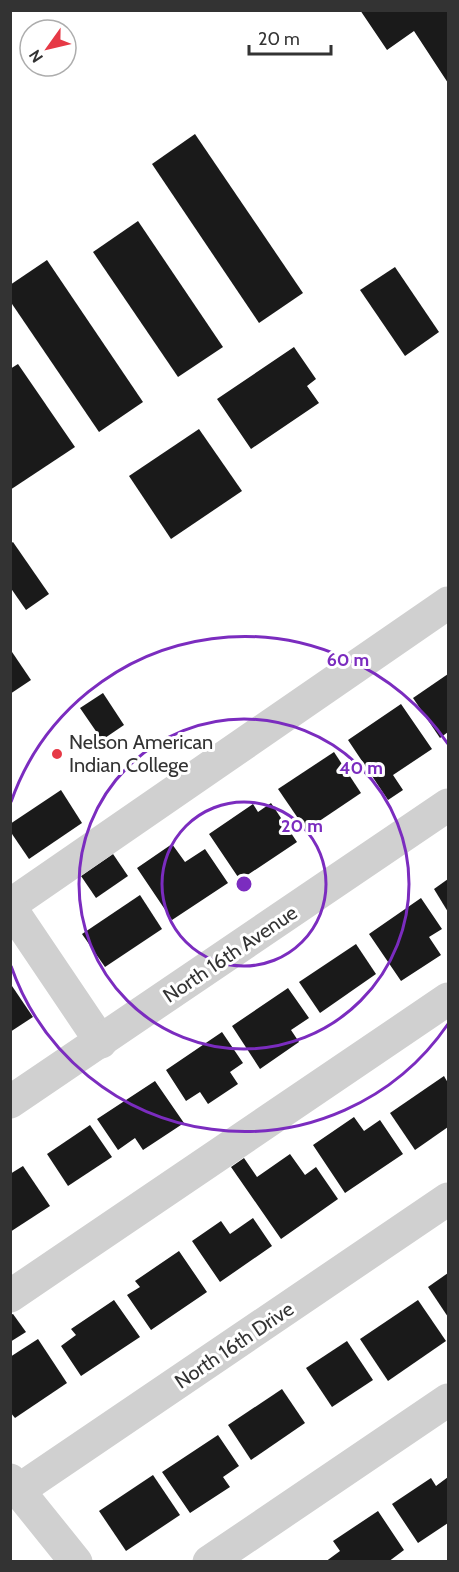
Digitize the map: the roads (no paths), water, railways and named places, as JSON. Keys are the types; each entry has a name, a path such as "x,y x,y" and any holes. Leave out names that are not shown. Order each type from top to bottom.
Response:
{"street":[{"path":"101,1042 10,906 448,603"},
{"name":"North 16th Avenue","path":"10,1102 448,805"},
{"path":"10,1296 448,999"},
{"name":"North 16th Drive","path":"15,1485 448,1199"},
{"path":"209,1562 448,1400"},
{"path":"15,1485 76,1562"}],"place":[{"name":"Nelson American Indian College","path":"57,754"}]}
